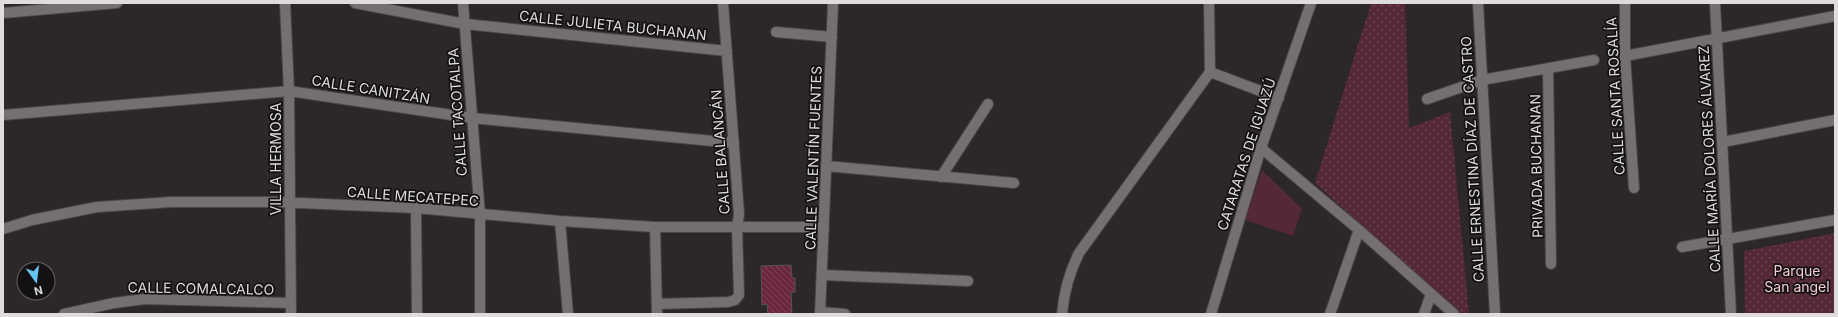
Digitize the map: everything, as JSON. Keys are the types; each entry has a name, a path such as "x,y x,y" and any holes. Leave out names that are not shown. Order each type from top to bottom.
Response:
{"street":[{"path":"3,13 117,3"},
{"name":"VILLA HERMOSA","path":"285,3 289,91 291,314"},
{"name":"CALLE JULIETA BUCHANAN","path":"355,3 465,24 727,51"},
{"name":"CALLE TACOTALPA","path":"463,3 480,214 480,314"},
{"name":"CALLE BALANCÁN","path":"657,309 728,302 737,298 739,292 737,228 739,214 723,3"},
{"name":"CALLE VALENTÍN FUENTES","path":"820,313 833,3"},
{"path":"1062,314 1065,290 1071,269 1079,253 1210,72 1209,3"},
{"name":"CATARATAS DE IGUAZÚ","path":"1211,314 1261,148 1312,3"},
{"name":"CALLE ERNESTINA DÍAZ DE CASTRO","path":"1478,3 1495,314"},
{"name":"CALLE SANTA ROSALÍA","path":"1625,3 1625,56 1634,188"},
{"name":"CALLE MARÍA DOLORES ÁLVAREZ","path":"1715,3 1731,314"},
{"path":"1625,56 1835,16"},
{"path":"776,32 832,37"},
{"path":"1427,99 1482,80 1594,60"},
{"name":"PRIVADA BUCHANAN","path":"1548,68 1551,264"},
{"path":"1210,72 1279,98"},
{"name":"CALLE CANITZÁN","path":"3,115 289,91 472,118 734,143"},
{"path":"941,177 988,104"},
{"path":"1723,142 1835,120"},
{"path":"1261,148 1359,230 1454,314"},
{"path":"826,166 1014,183"},
{"name":"CALLE MECATEPEC","path":"3,229 32,220 104,206 171,202 289,203 416,208 560,221 655,227 814,227 824,230"},
{"path":"416,208 417,314"},
{"path":"1682,247 1835,220"},
{"path":"560,221 568,314"},
{"path":"655,227 657,309"},
{"path":"1330,314 1359,230"},
{"path":"822,275 968,281"},
{"path":"1424,314 1431,294"},
{"name":"CALLE COMALCALCO","path":"64,314 114,303 145,299 291,303"},
{"path":"820,313 845,314"}],"green space":[{"path":"1371,3 1405,3 1409,128 1450,112 1469,314 1461,314 1315,183"},
{"path":"1262,170 1302,209 1293,236 1245,220"},
{"name":"Parque San angel","path":"1835,233 1835,314 1745,314 1744,251"}],"building":[{"path":"791,265 792,278 795,278 795,292 791,292 792,314 768,314 767,304 762,305 761,266"}]}
